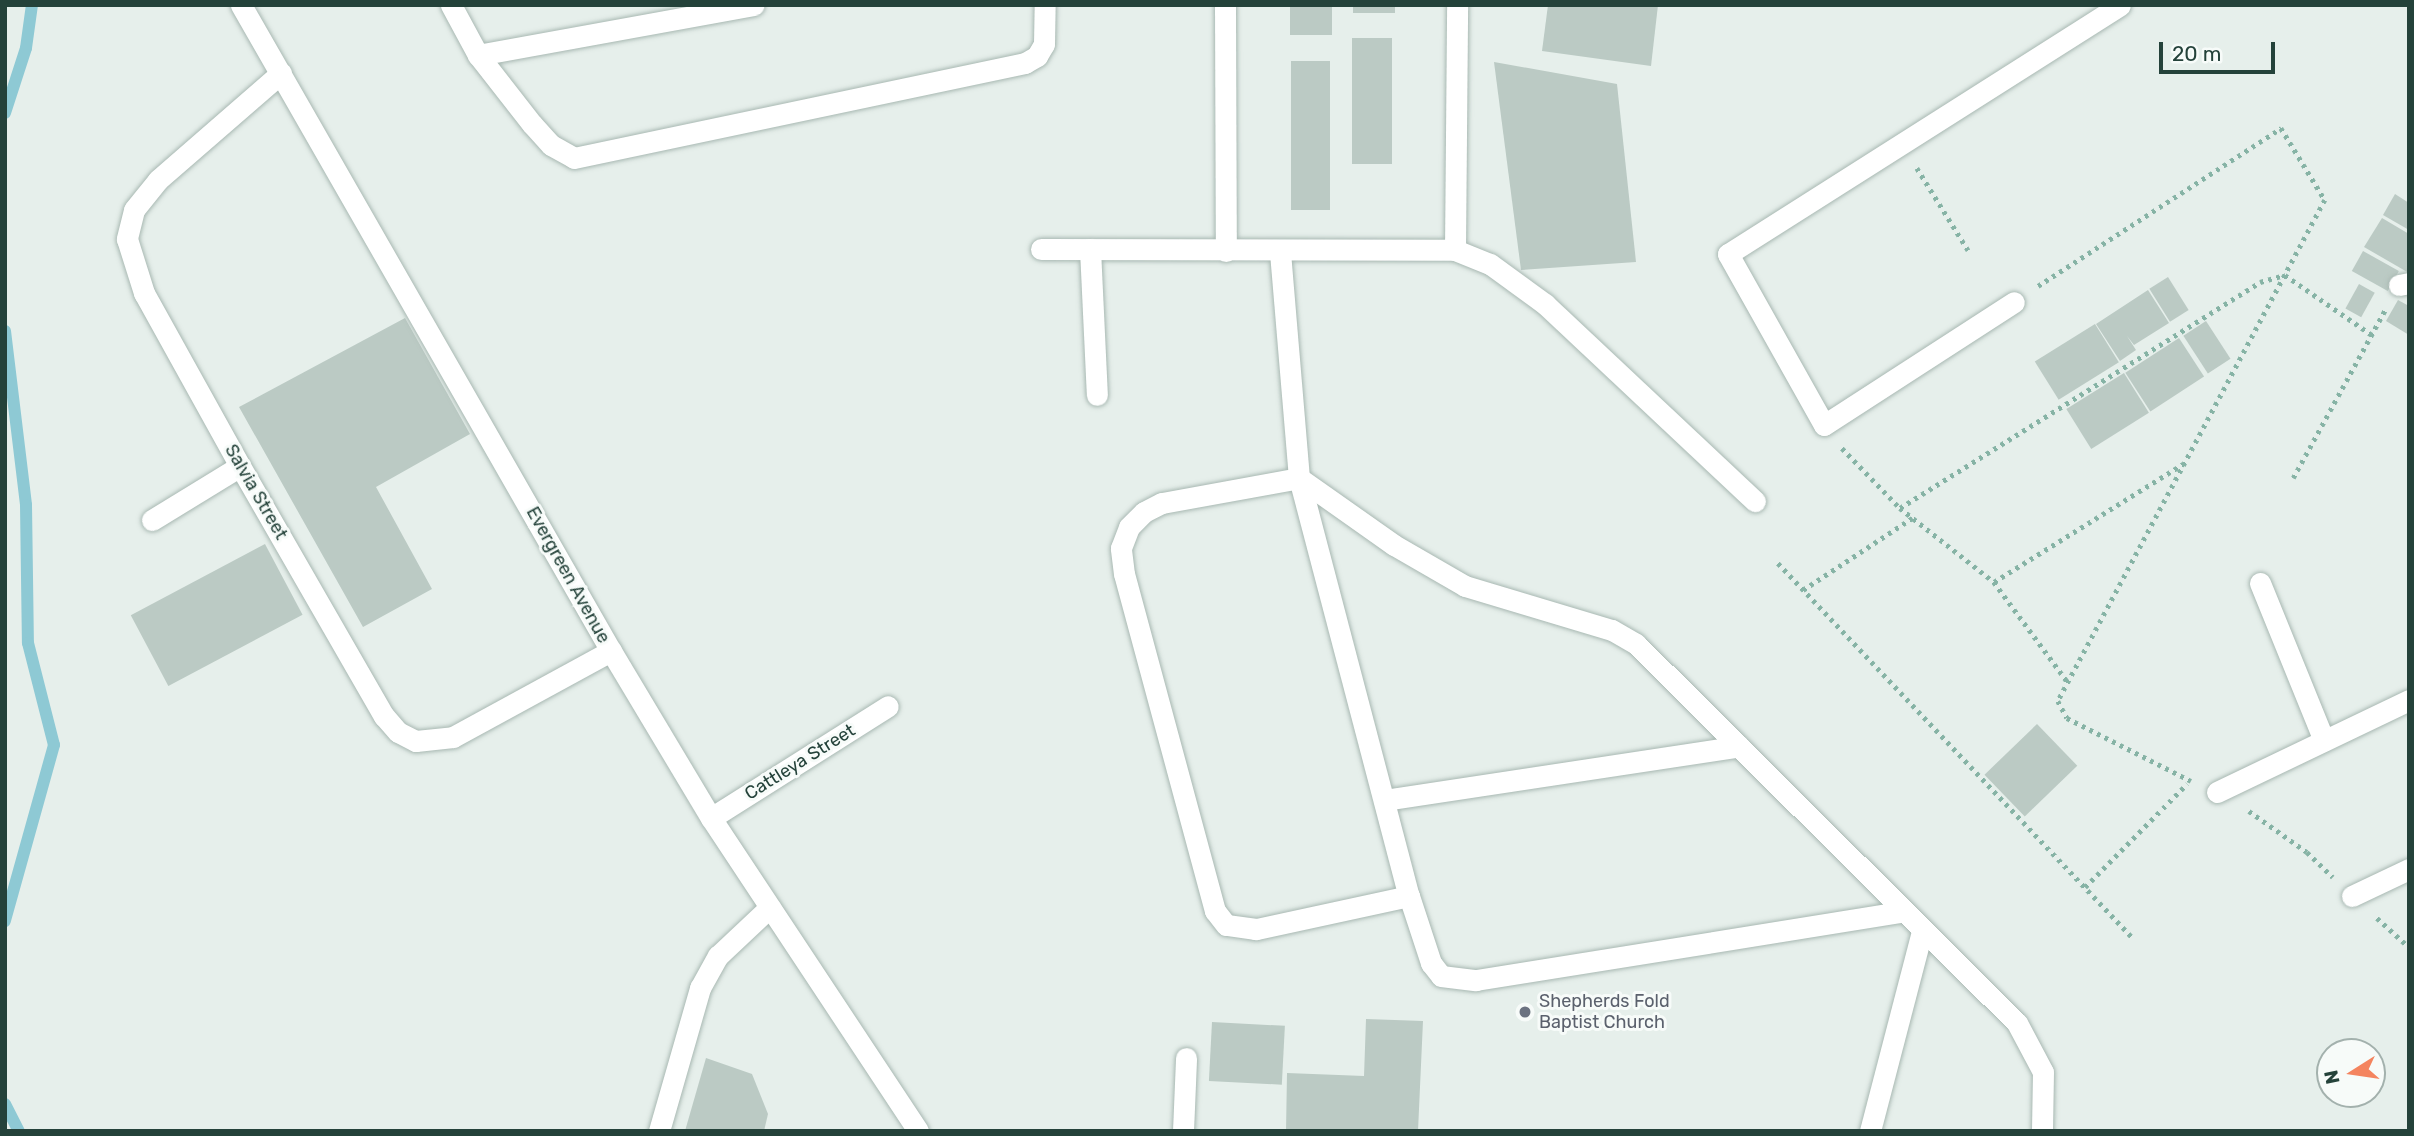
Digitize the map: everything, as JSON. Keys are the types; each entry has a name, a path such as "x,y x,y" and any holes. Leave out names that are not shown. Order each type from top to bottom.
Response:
{"street":[{"name":"Evergreen Avenue","path":"241,5 611,651 711,818 918,1131"},
{"path":"451,5 478,55 532,124 551,145 574,158 1025,63 1044,44 1045,5"},
{"path":"478,55 754,5"},
{"path":"1225,5 1226,251"},
{"path":"1455,250 1457,5"},
{"path":"2014,302 1824,425 1728,254 2120,5"},
{"name":"Salvia Street","path":"281,73 158,180 134,211 127,239 144,293 240,466 384,716 398,732 416,741 453,737 611,651"},
{"path":"1041,249 1280,252 1455,250 1490,264 1545,304 1755,501"},
{"path":"1090,249 1097,395"},
{"path":"1280,252 1299,478 1409,896 1431,963 1441,976 1459,981 1901,912"},
{"path":"152,520 240,466"},
{"path":"1409,896 1256,929 1226,925 1215,911 1124,574 1121,548 1129,527 1144,512 1162,503 1299,478 1394,545 1465,586 1612,630 1636,644 1901,912 2017,1023 2043,1072 2042,1131"},
{"path":"2260,583 2324,741"},
{"path":"2217,792 2409,701"},
{"name":"Cattleya Street","path":"711,818 888,706"},
{"path":"1384,800 1739,746"},
{"path":"2352,896 2409,869"},
{"path":"659,1131 700,988 718,956 770,907"},
{"path":"1871,1131 1922,932"},
{"path":"1183,1131 1186,1058"}],"path":[{"path":"2014,302 2281,128 2325,200 2058,701 2067,718 2190,781 2085,887"},
{"path":"1902,144 1968,250"},
{"path":"1900,508 2211,309 2260,282 2285,275"},
{"path":"2285,275 2372,335"},
{"path":"2293,478 2372,335 2404,284"},
{"path":"1824,425 1900,508 1994,582 2067,681"},
{"path":"1994,582 2184,464"},
{"path":"1803,590 1912,518"},
{"path":"1778,563 2131,936"},
{"path":"2217,792 2307,852 2409,947"}],"building":[{"path":"1290,5 1332,5 1332,35 1290,35"},
{"path":"1353,5 1395,5 1395,13 1353,13"},
{"path":"1548,5 1658,5 1651,66 1542,51"},
{"path":"1352,38 1392,38 1392,164 1352,164"},
{"path":"1291,61 1330,61 1330,210 1291,210"},
{"path":"1494,62 1617,84 1636,262 1521,270"},
{"path":"2395,194 2409,203 2409,230 2383,215"},
{"path":"2382,218 2409,234 2409,273 2364,247"},
{"path":"2363,251 2399,271 2388,291 2352,271"},
{"path":"2168,277 2189,310 2170,322 2149,289"},
{"path":"2359,284 2375,293 2361,317 2345,308"},
{"path":"2148,290 2169,323 2134,345 2127,336 2136,350 2120,361 2096,324"},
{"path":"2398,300 2409,306 2409,335 2386,321"},
{"path":"405,318 470,434 376,487 432,589 363,627 239,407"},
{"path":"2206,321 2231,359 2208,373 2183,336"},
{"path":"2095,324 2119,362 2059,400 2035,362"},
{"path":"2179,338 2204,377 2150,411 2125,373"},
{"path":"2124,373 2149,413 2091,449 2066,409"},
{"path":"265,544 303,615 168,686 131,615"},
{"path":"2037,724 2077,766 2025,816 1984,775"},
{"path":"1366,1019 1423,1021 1418,1131 1286,1131 1287,1073 1364,1076"},
{"path":"1212,1022 1285,1026 1282,1085 1209,1081"},
{"path":"706,1058 752,1074 768,1114 764,1131 685,1131"}],"waterway":[{"path":"5,113 26,48 32,5"},
{"path":"5,331 26,505 28,643 54,745 5,921"},
{"path":"5,1104 19,1131"}],"place":[{"name":"Shepherds Fold Baptist Church","path":"1525,1012"}]}
